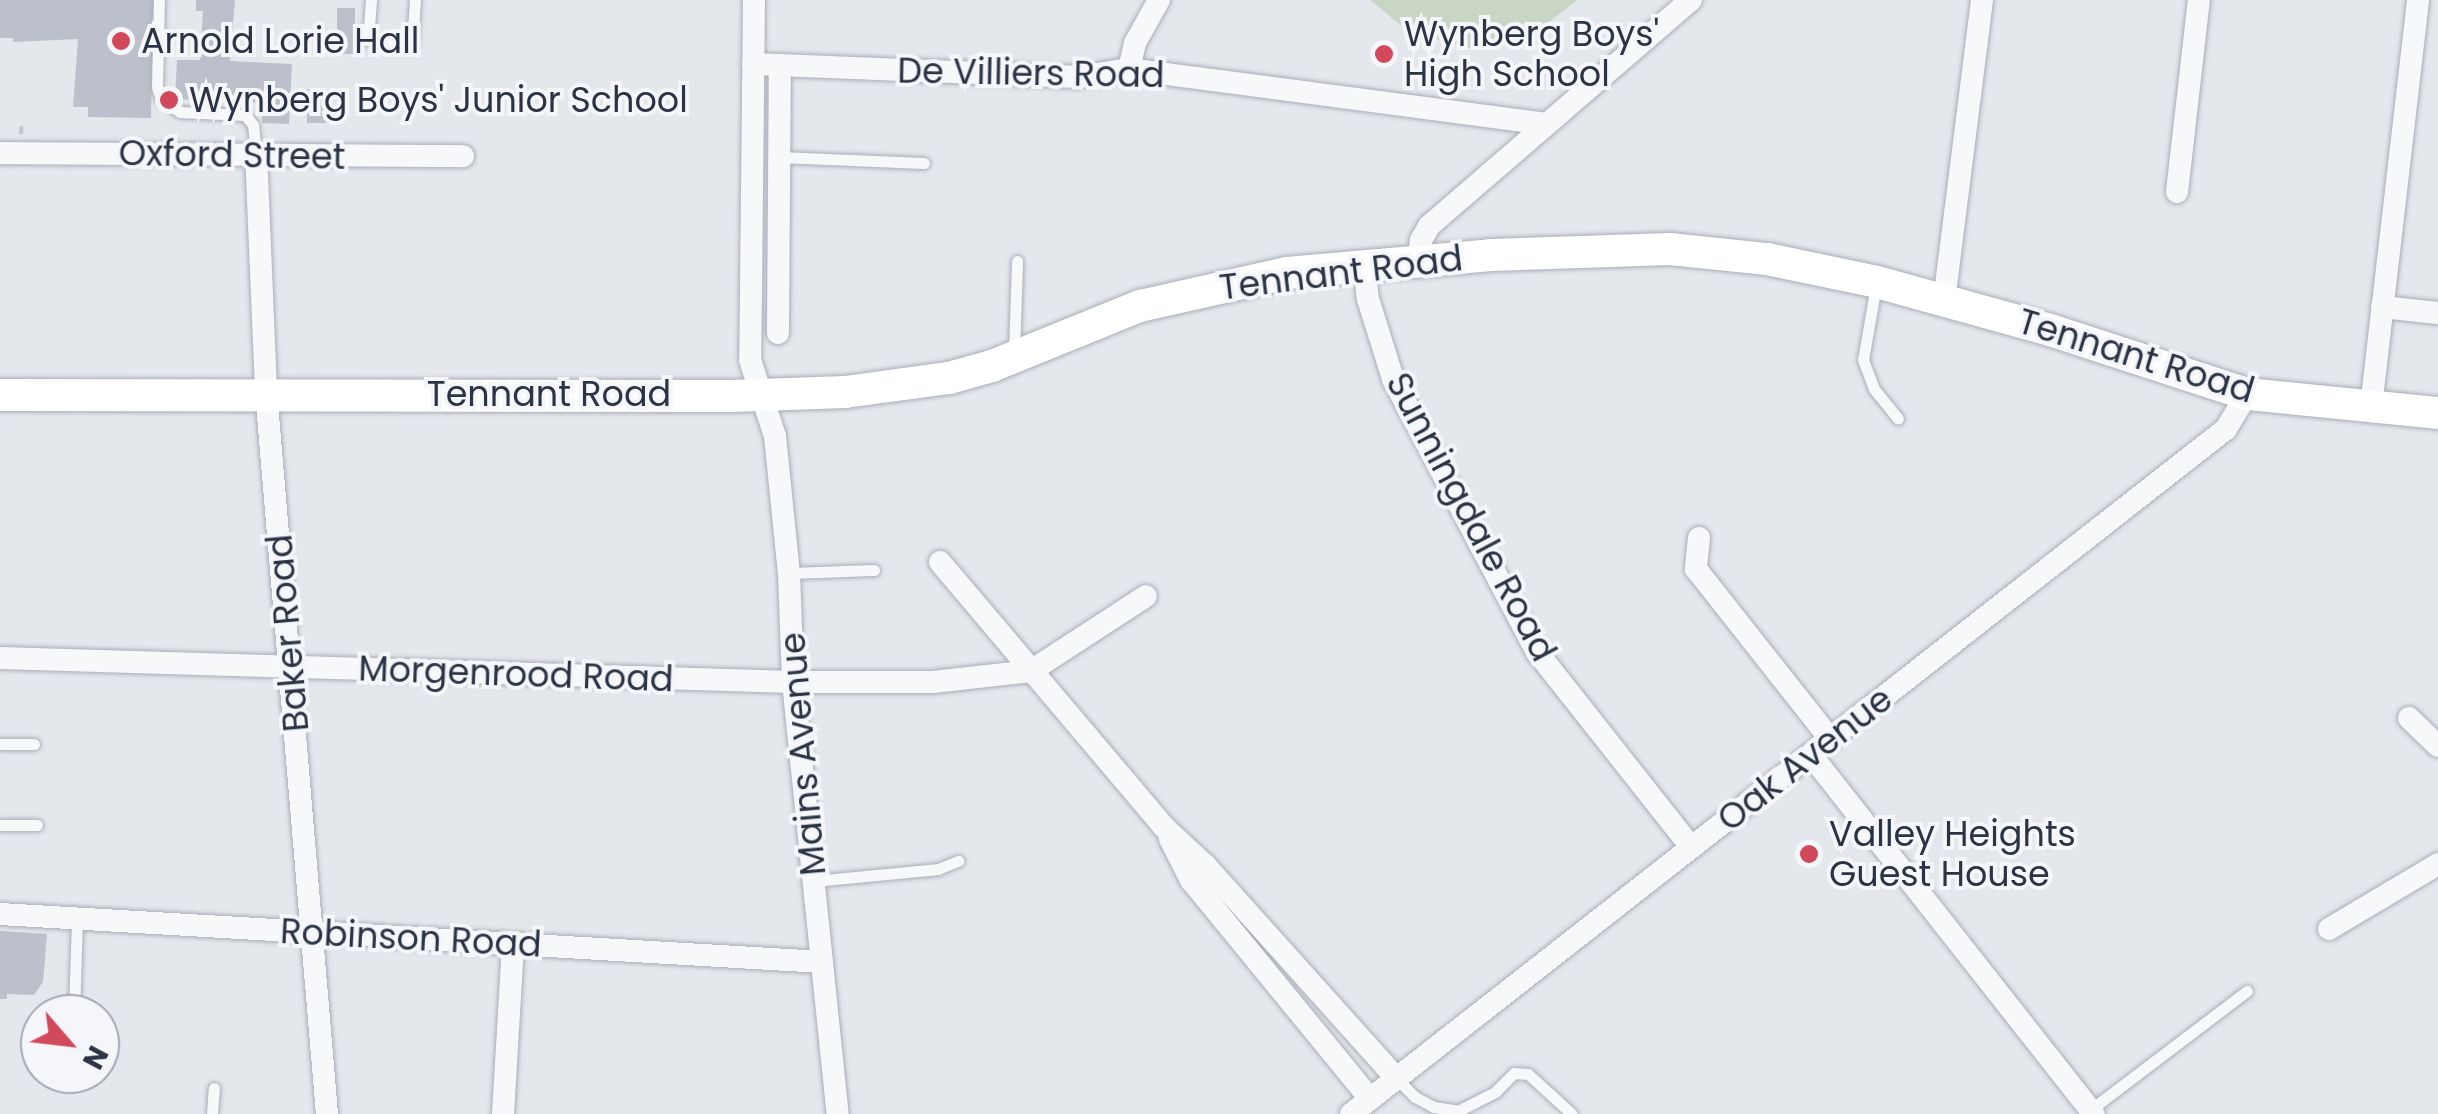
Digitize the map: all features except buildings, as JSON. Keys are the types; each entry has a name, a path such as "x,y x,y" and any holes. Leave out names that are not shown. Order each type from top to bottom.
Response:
{"main road":[{"name":"Tennant Road","path":"0,394 760,396 845,392 949,378 1014,358 1170,298 1287,273 1364,264 1670,250 1767,259 1877,282 2246,394 2438,413"}],"street":[{"name":"Mains Avenue","path":"754,0 750,360 775,436 793,682 838,1114"},
{"path":"1129,69 1135,43 1159,0"},
{"path":"1418,261 1420,240 1429,226 1691,0"},
{"path":"1944,300 1982,0"},
{"path":"2177,192 2199,0"},
{"path":"2371,407 2418,0"},
{"name":"De Villiers Road","path":"754,64 1079,78 1129,69 1545,124"},
{"path":"778,334 780,66"},
{"path":"751,122 780,122"},
{"name":"Baker Road","path":"256,152 266,392 327,1114"},
{"name":"Oxford Street","path":"0,153 463,156"},
{"path":"750,156 779,156"},
{"name":"Sunningdale Road","path":"1364,264 1368,299 1392,379 1537,652 1691,846"},
{"path":"749,268 779,268"},
{"path":"2382,307 2438,313"},
{"name":"Oak Avenue","path":"1351,1114 2226,429 2246,394"},
{"path":"1700,538 1696,569 1830,740"},
{"path":"940,562 1164,827 1206,866 1396,1078"},
{"path":"1031,672 1146,596"},
{"name":"Morgenrood Road","path":"0,658 793,682 932,682 1031,672"},
{"path":"2409,718 2438,746"},
{"path":"1811,756 2092,1112"},
{"path":"1164,827 1191,880 1370,1099"},
{"path":"2330,930 2438,864"},
{"name":"Robinson Road","path":"0,914 822,962"},
{"path":"502,1114 513,944"}],"lane":[{"path":"159,0 157,86 161,99 180,112 245,114 254,125 256,152"},
{"path":"371,0 368,40 412,44 415,0"},
{"path":"779,156 924,162"},
{"path":"1014,358 1016,260"},
{"path":"1877,282 1863,360 1874,389 1898,418"},
{"path":"788,573 874,570"},
{"path":"0,744 34,744"},
{"path":"0,825 37,825"},
{"path":"814,882 938,869 958,861"},
{"path":"75,994 77,919"},
{"path":"2092,1112 2247,991"},
{"path":"1396,1078 1415,1098 1434,1107 1458,1111 1495,1092 1514,1074 1528,1074 1572,1114"},
{"path":"212,1114 214,1088"}],"path":[{"path":"22,118 22,134"}],"green space":[{"path":"1370,0 1577,0 1533,35 1471,48 1410,33"}],"place":[{"name":"Arnold Lorie Hall","path":"121,41"},
{"name":"Wynberg Boys' High School","path":"1384,54"},
{"name":"Wynberg Boys' Junior School","path":"169,100"},
{"name":"Valley Heights Guest House","path":"1809,854"}]}
